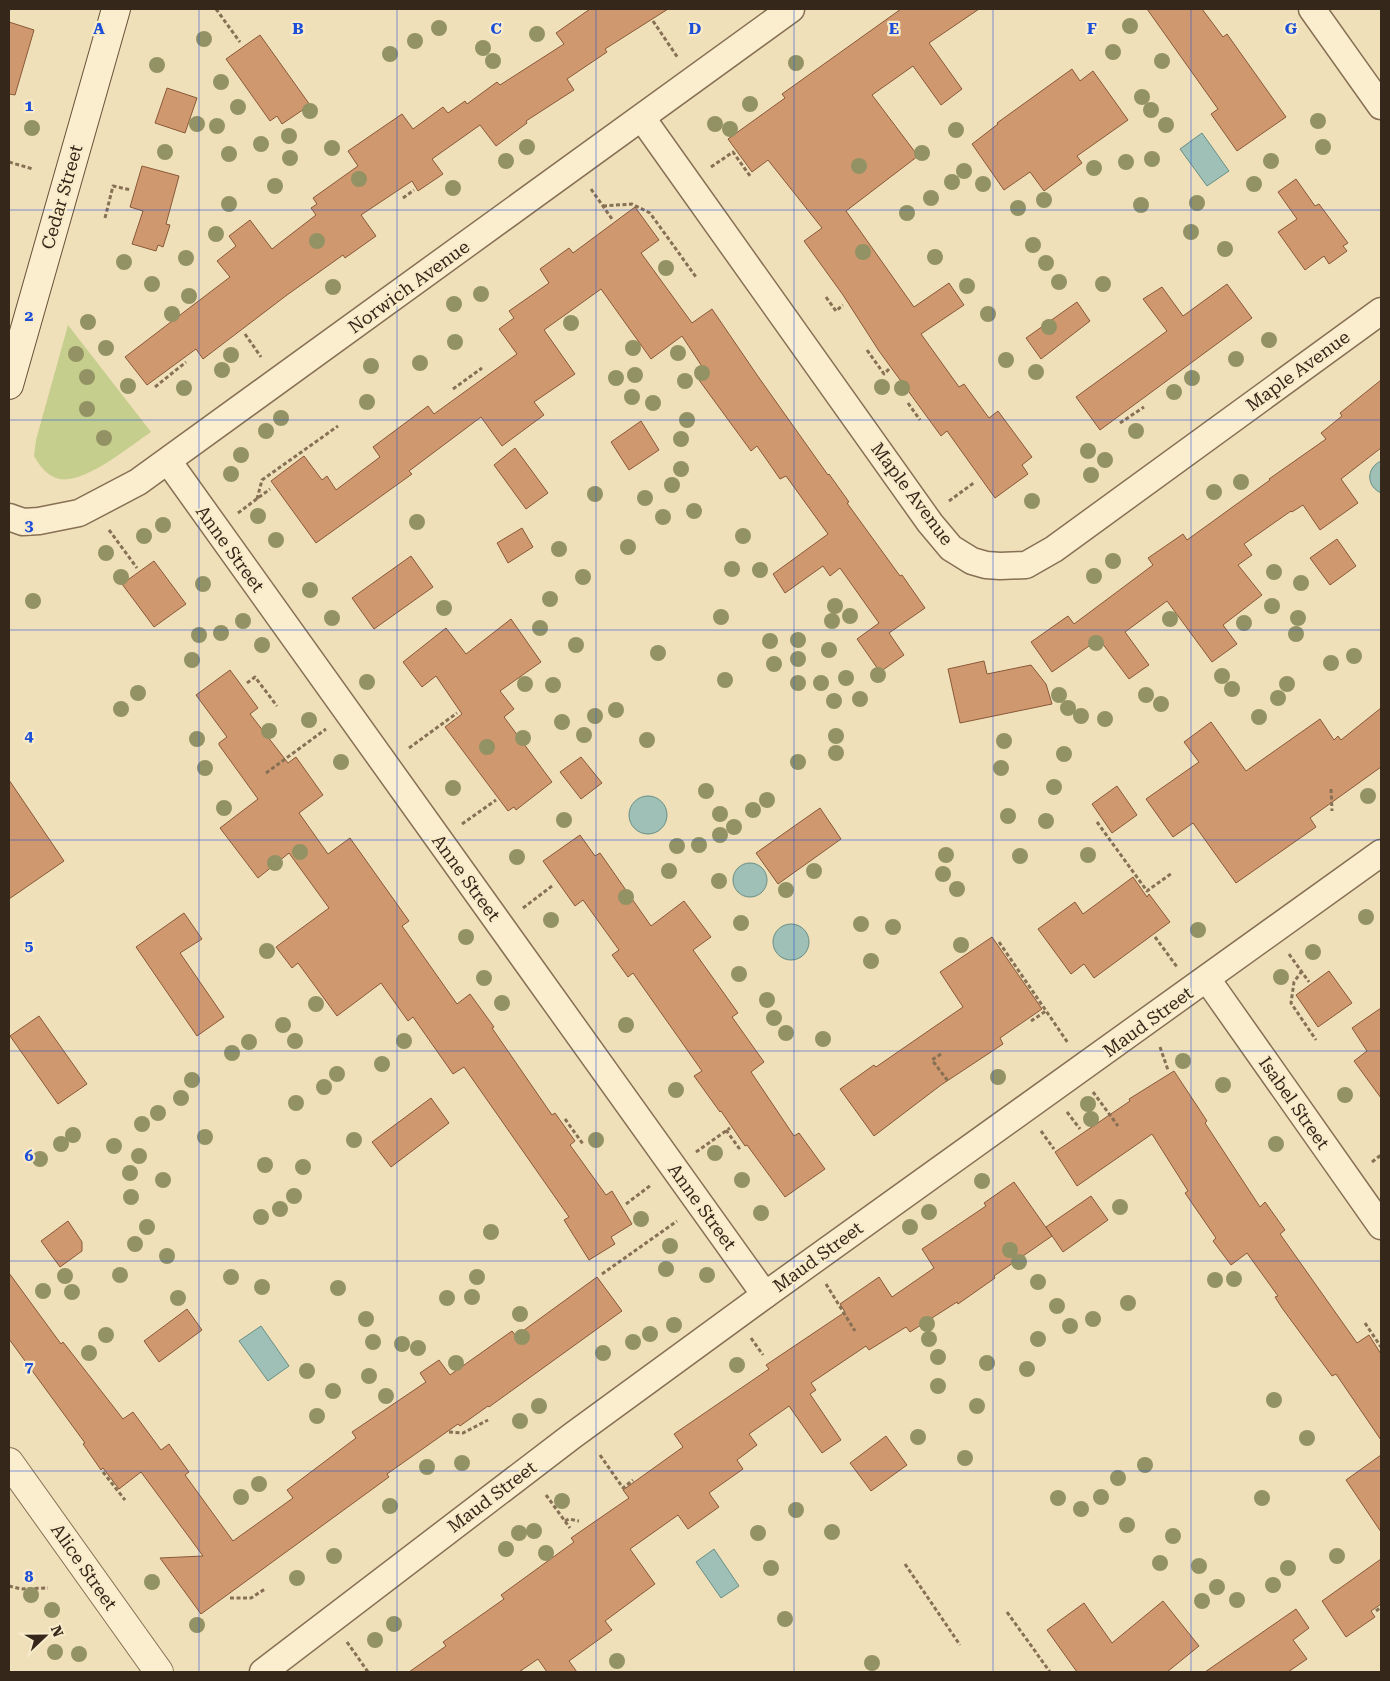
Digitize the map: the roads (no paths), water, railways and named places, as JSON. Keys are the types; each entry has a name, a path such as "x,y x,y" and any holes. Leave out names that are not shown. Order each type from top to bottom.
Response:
{"main road":[{"name":"Cedar Street","path":"9,385 116,9"},
{"name":"Alice Street","path":"9,1462 159,1672"}],"street":[{"name":"Norwich Avenue","path":"9,517 23,522 38,521 79,512 138,482 791,9"},
{"path":"1312,9 1381,106"},
{"name":"Maple Avenue","path":"642,118 930,524 951,548 975,562 1000,566 1026,564 1054,549 1381,310"},
{"name":"Anne Street","path":"168,461 500,926 666,1175 765,1295"},
{"name":"Maud Street","path":"264,1672 572,1436 765,1295 1087,1077 1200,984 1381,853"},
{"name":"Isabel Street","path":"1200,984 1381,1226"}],"water":[{"path":"1202,133 1229,171 1207,186 1180,149"},
{"path":"1381,461 1381,493 1370,482 1370,472"},
{"path":"648,796 661,802 667,815 661,828 648,834 635,828 629,815 635,802"},
{"path":"750,863 757,864 762,868 766,873 766,887 762,892 757,896 750,897 743,896 738,892 734,887 733,880 734,873 738,868 743,864"},
{"path":"791,924 798,925 804,929 808,935 808,949 804,955 798,959 791,960 784,959 778,955 774,949 773,942 774,935 778,929 784,925"},
{"path":"261,1326 289,1366 268,1381 239,1341"},
{"path":"714,1549 739,1586 721,1598 696,1562"}]}
